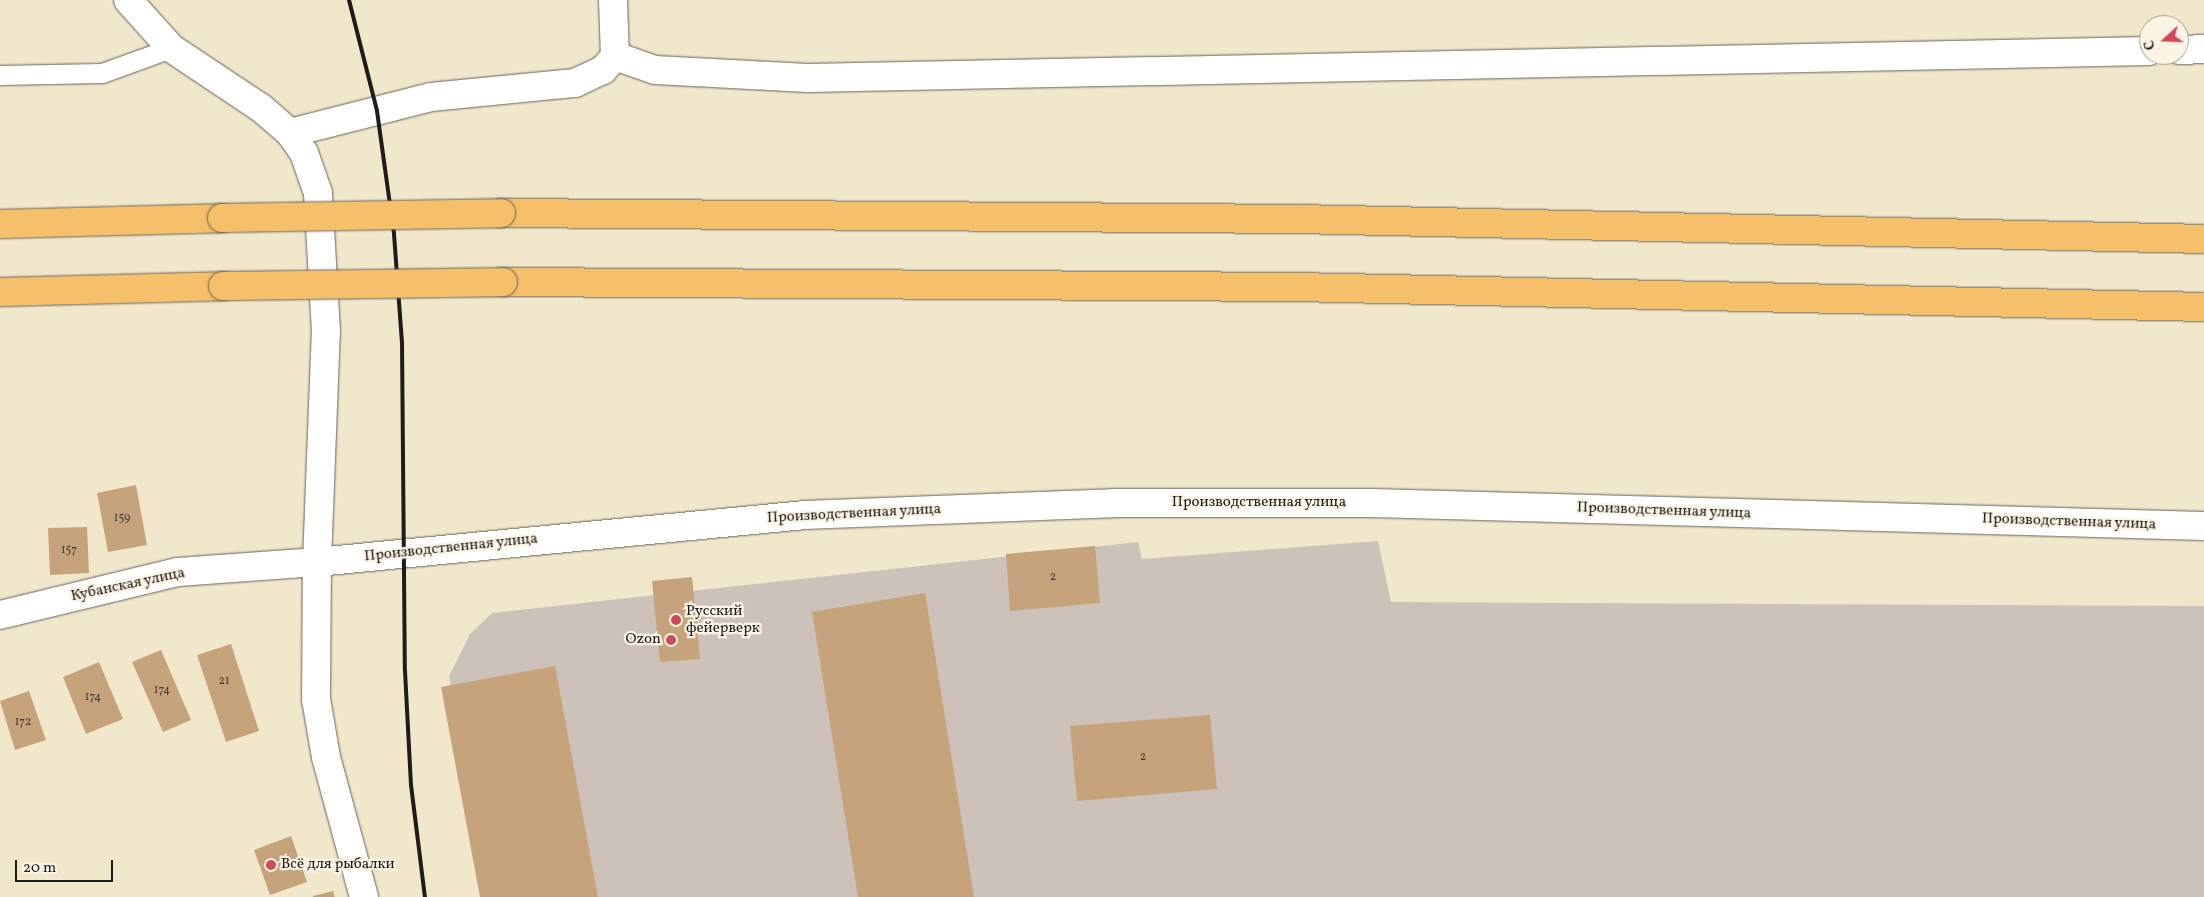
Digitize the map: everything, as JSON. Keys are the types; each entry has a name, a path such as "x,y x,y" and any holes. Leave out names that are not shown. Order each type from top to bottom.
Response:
{"highway":[{"path":"0,224 501,213 1297,219 2204,239"},
{"path":"0,292 223,286 503,282 1256,287 2204,308"}],"street":[{"path":"128,0 170,48 261,108 290,133 304,153 319,202 326,332 317,562 316,699 326,758 364,897"},
{"path":"290,133 431,97 575,83 603,70 615,56 613,0"},
{"path":"2189,50 2204,49"},
{"path":"615,56 655,70 808,78 2139,51"},
{"name":"Производственная улица","path":"317,562 804,515 1113,504 1372,503 2204,526"},
{"name":"Кубанская улица","path":"0,615 178,572 317,562"}],"lane":[{"path":"0,75 102,73 170,48"}],"shaded area":[{"path":"1378,541 1391,602 2204,606 2204,897 490,897 449,676 470,634 492,613 1138,542 1142,559"}],"building":[{"path":"136,485 147,545 108,552 97,493"},
{"path":"87,527 89,573 50,575 48,528"},
{"path":"1095,546 1100,603 1010,611 1006,554"},
{"name":"Русский фейерверк","path":"692,577 700,659 660,662 652,581"},
{"path":"925,593 974,897 858,897 812,612"},
{"path":"231,644 259,731 226,742 197,655"},
{"path":"161,650 191,720 163,732 132,662"},
{"path":"99,662 123,719 86,734 63,677"},
{"path":"555,666 598,897 480,897 441,687"},
{"path":"29,691 46,740 15,750 0,701"},
{"path":"1210,715 1217,789 1077,801 1070,726"},
{"path":"291,836 307,882 270,895 254,850"},
{"path":"333,891 335,897 313,897 313,896"}],"railway":[{"path":"349,0 377,111 394,234 402,342 405,671 411,785 425,897"}],"place":[{"name":"Русский фейерверк","path":"676,620"},
{"name":"Ozon","path":"671,640"},
{"name":"Всё для рыбалки","path":"271,865"}]}
